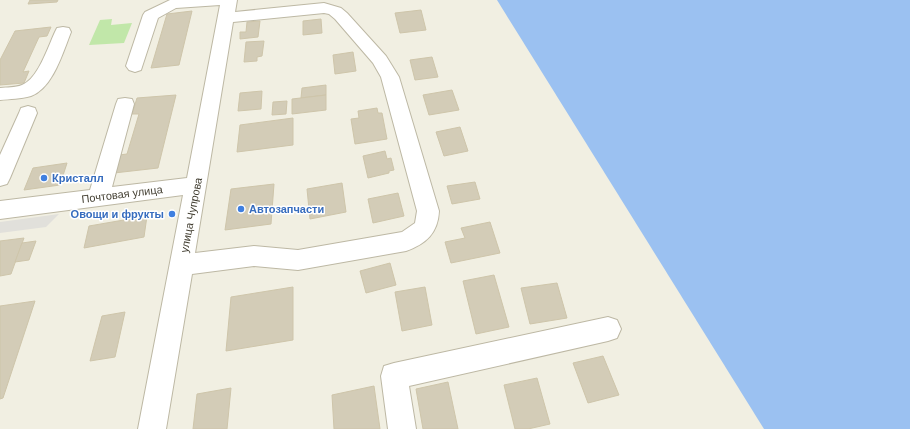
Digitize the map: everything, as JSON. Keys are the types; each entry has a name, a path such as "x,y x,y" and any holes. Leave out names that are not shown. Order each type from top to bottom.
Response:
{"street":[{"path":"135,66 151,15 173,4 324,8 334,11 341,16 380,60 390,77 428,211 427,224 422,233 406,241 298,260 254,256 182,265"},
{"name":"улица Чупрова","path":"152,429 197,185 226,6"},
{"path":"0,94 25,91 35,86 42,78 63,32"},
{"path":"99,196 125,104"},
{"path":"0,178 28,113"},
{"name":"Почтовая улица","path":"0,210 99,196 197,185"},
{"path":"402,429 394,376 608,329"}],"green space":[{"path":"112,19 111,25 132,23 124,43 89,45 100,20"}],"shaded area":[{"path":"59,214 46,227 0,233 0,222"}],"water":[{"path":"497,0 910,0 910,429 764,429"}],"building":[{"path":"30,0 58,0 57,2 28,4"},
{"path":"421,10 426,30 400,33 395,13"},
{"path":"192,11 179,65 151,68 167,14"},
{"path":"321,19 322,33 303,35 303,21"},
{"path":"260,21 258,37 240,39 240,32 246,32 247,22"},
{"path":"51,27 47,36 39,37 23,72 29,71 24,83 0,85 0,60 15,31"},
{"path":"264,41 262,56 257,57 257,61 244,62 246,42"},
{"path":"353,52 356,71 335,74 333,55"},
{"path":"432,57 438,77 415,80 410,60"},
{"path":"326,85 326,95 301,98 302,88"},
{"path":"452,90 459,110 429,115 423,95"},
{"path":"262,91 261,109 238,111 240,93"},
{"path":"176,95 158,168 114,173 119,155 127,154 139,114 132,114 137,98"},
{"path":"326,95 326,110 292,114 292,99"},
{"path":"287,101 286,114 272,115 273,102"},
{"path":"377,108 378,113 382,113 387,139 355,144 351,119 359,118 358,111"},
{"path":"293,118 293,145 237,152 240,125"},
{"path":"460,127 468,151 444,156 436,132"},
{"path":"385,151 387,159 391,158 394,170 389,171 389,173 368,178 363,156"},
{"path":"67,163 60,185 24,190 33,168"},
{"path":"475,182 480,199 452,204 447,186"},
{"path":"342,183 346,212 310,219 307,189"},
{"path":"274,184 271,224 225,230 231,189"},
{"path":"398,193 404,216 373,223 368,199"},
{"path":"147,216 144,237 84,248 89,226"},
{"path":"490,222 500,253 451,263 445,242 465,238 461,228"},
{"path":"24,238 11,274 0,276 0,241"},
{"path":"36,241 29,260 15,262 22,243"},
{"path":"390,263 396,285 366,293 360,271"},
{"path":"494,275 509,327 476,334 463,281"},
{"path":"557,283 567,318 530,324 521,288"},
{"path":"293,287 293,340 226,351 231,297"},
{"path":"425,287 432,325 402,331 395,292"},
{"path":"35,301 3,398 0,399 0,306"},
{"path":"125,312 115,357 90,361 102,316"},
{"path":"603,356 619,395 588,403 573,363"},
{"path":"537,378 550,424 528,429 515,429 504,385"},
{"path":"448,382 458,429 423,429 416,389"},
{"path":"374,386 380,429 334,429 332,395"},
{"path":"231,388 227,429 193,429 197,394"}],"place":[{"name":"Кристалл","path":"44,178"},
{"name":"Автозапчасти","path":"241,209"},
{"name":"Овощи и фрукты","path":"172,214"}]}
